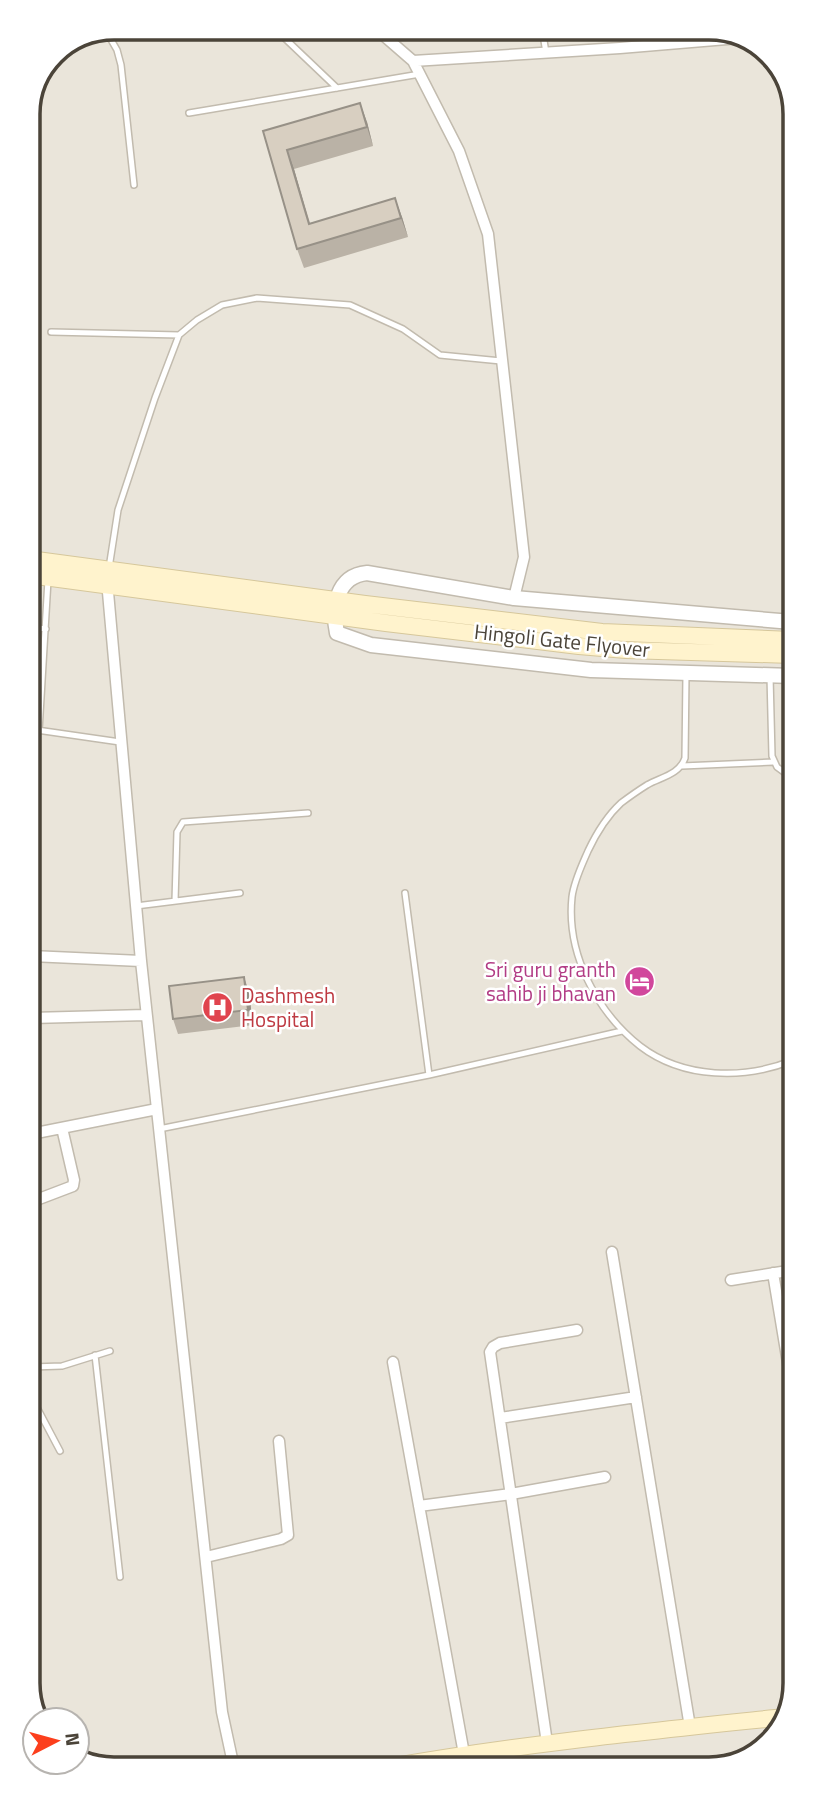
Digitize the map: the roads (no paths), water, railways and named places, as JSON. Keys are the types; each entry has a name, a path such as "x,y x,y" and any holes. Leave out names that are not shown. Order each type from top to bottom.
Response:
{"main road":[{"name":"Hingoli Gate Flyover","path":"40,559 337,600 602,632 783,647"},
{"name":"Hingoli Gate Flyover","path":"40,576 591,647 783,647"},
{"path":"447,1757 773,1718"}],"street":[{"path":"389,40 414,61 459,151 488,234 524,557 514,598"},
{"path":"414,61 702,40"},
{"path":"109,568 107,585 146,1015 222,1712 232,1757"},
{"path":"783,621 514,598 367,573 350,577 345,582 334,616 337,633 371,645 581,669 783,676"},
{"path":"40,956 141,961"},
{"path":"40,1018 146,1015"},
{"path":"40,1132 157,1108"},
{"path":"40,1199 73,1186 74,1180 62,1128"},
{"path":"612,1252 690,1727"},
{"path":"731,1280 783,1272"},
{"path":"773,1273 783,1328"},
{"path":"547,1743 490,1352 500,1343 577,1330"},
{"path":"393,1362 464,1754"},
{"path":"500,1418 636,1397"},
{"path":"206,1557 288,1535 279,1441"},
{"path":"419,1506 511,1494 605,1477"},
{"path":"505,1748 506,1757"}],"lane":[{"path":"111,40 121,65 135,185"},
{"path":"287,40 337,88"},
{"path":"544,40 546,53"},
{"path":"190,113 420,74"},
{"path":"109,568 118,510 179,335 222,305 257,298 350,305 403,329 440,355 501,361"},
{"path":"51,332 179,335"},
{"path":"40,716 49,577"},
{"path":"40,628 46,629"},
{"path":"686,673 687,751 682,766 620,804 596,834 581,866 572,895 571,923 584,970 598,1002 622,1031 644,1049 676,1065 711,1073 749,1072 783,1063"},
{"path":"770,676 773,762"},
{"path":"40,731 121,742"},
{"path":"682,766 773,762 783,770"},
{"path":"175,901 177,832 183,822 308,813"},
{"path":"136,906 240,893"},
{"path":"405,893 429,1075"},
{"path":"159,1129 429,1075 622,1031"},
{"path":"40,1367 62,1366 110,1351"},
{"path":"95,1355 120,1577"},
{"path":"40,1413 60,1451"}],"place":[{"name":"Sri guru granth sahib ji bhavan","path":"639,982"},
{"name":"Dashmesh Hospital","path":"218,1008"}]}
